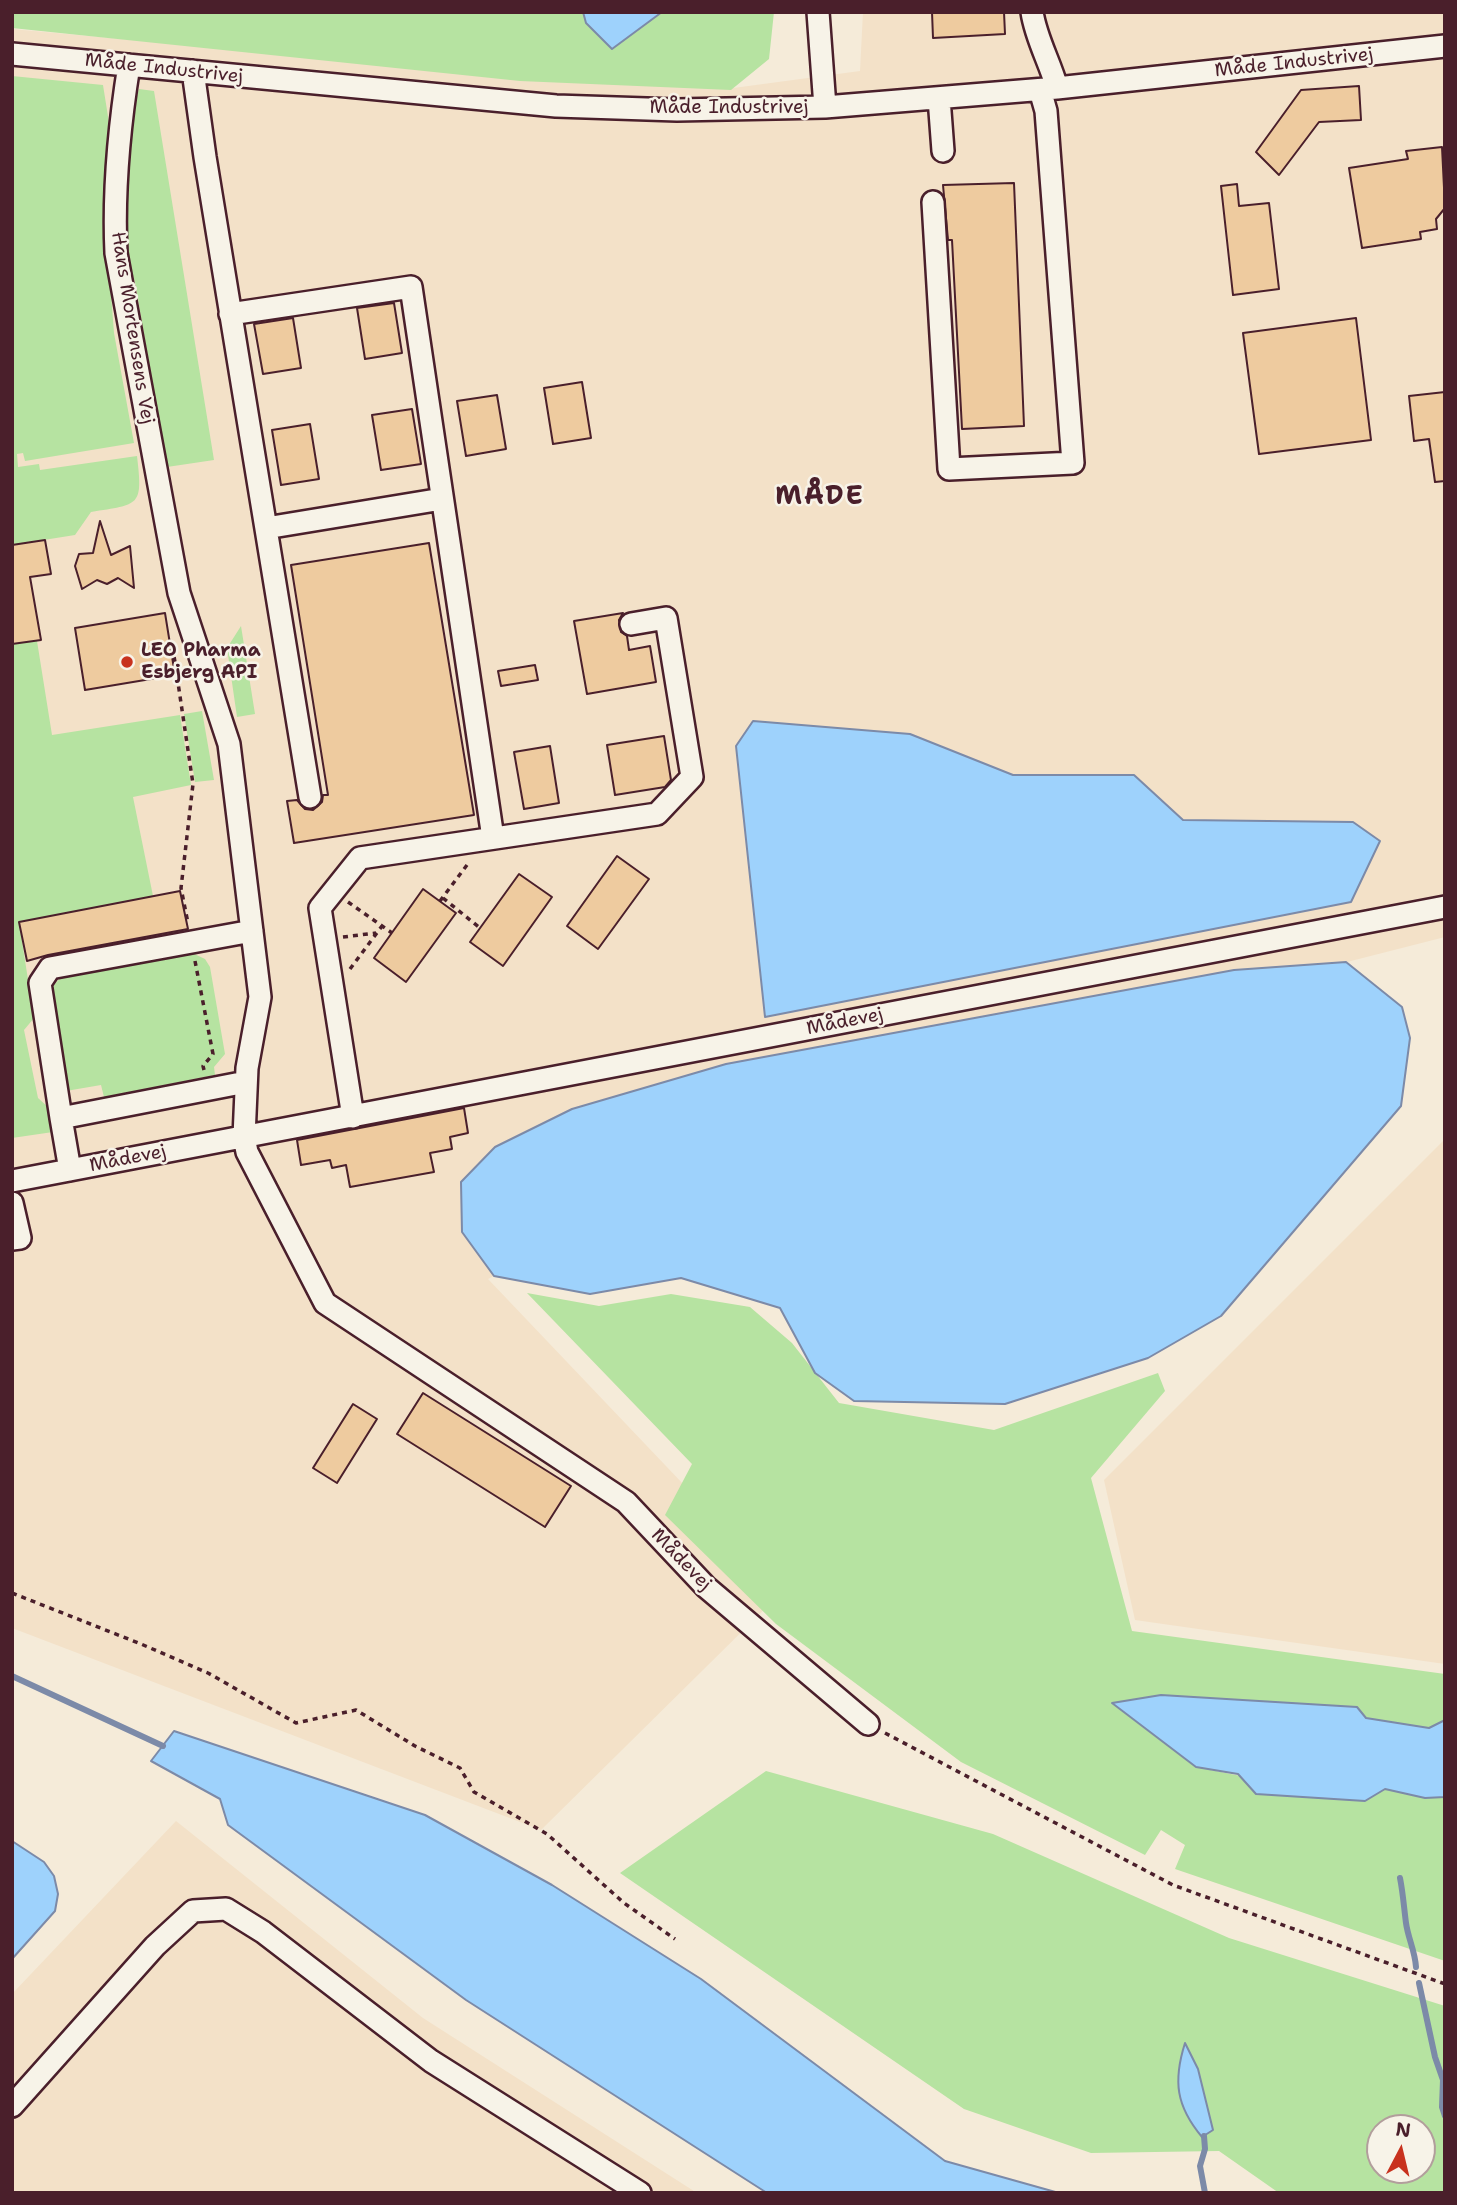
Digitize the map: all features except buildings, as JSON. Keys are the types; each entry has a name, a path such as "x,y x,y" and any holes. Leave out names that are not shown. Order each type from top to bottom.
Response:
{"street":[{"path":"818,12 825,107"},
{"path":"933,202 949,469 1073,463 1046,111 1052,67 1035,32 1032,12"},
{"name":"Måde Industrivej","path":"12,54 556,106 677,110 825,107 1049,89 1445,46"},
{"name":"Hans Mortensens Vej","path":"129,65 117,152 114,211 116,253 179,593 229,744 260,997 246,1082 244,1137"},
{"path":"193,71 230,314 310,797"},
{"path":"939,98 943,151"},
{"path":"230,314 411,287 489,839"},
{"path":"266,528 442,499"},
{"path":"353,1117 320,908 360,858 657,814 692,777 666,618 631,624"},
{"name":"Mådevej","path":"12,1181 1445,907"},
{"path":"70,1170 40,983 50,968 252,930"},
{"path":"61,1118 246,1082"},
{"name":"Mådevej","path":"244,1137 247,1152 325,1303 626,1502 706,1587 868,1724"},
{"path":"12,1203 19,1238 12,1239"},
{"path":"12,2106 155,1946 193,1911 226,1909 263,1932 430,2061 639,2193"}],"path":[{"path":"171,649 193,784 181,888 213,1054 203,1066 205,1077"},
{"path":"480,929 441,900 489,839"},
{"path":"333,891 392,933"},
{"path":"335,991 382,926"},
{"path":"326,940 376,933"},
{"path":"12,1593 208,1673 296,1723 356,1710 415,1746 460,1768 474,1791 547,1834 624,1903 676,1939"},
{"path":"868,1724 1174,1885 1445,1984"}],"shaded area":[{"path":"863,12 1445,12 1445,937 1347,962 1402,1007 1410,1038 1401,1106 1221,1316 1148,1358 1005,1404 854,1401 815,1373 780,1308 681,1278 590,1294 494,1276 488,1279 784,1590 541,1830 12,1628 12,29 574,80 726,89 860,71"},
{"path":"1445,1139 1445,1664 1135,1620 1104,1480"},
{"path":"176,1821 423,2018 697,2193 12,2193 12,1994"}],"green space":[{"path":"12,12 583,12 586,23 612,48 662,12 774,12 769,59 731,90 520,81 12,28"},
{"path":"12,76 103,85 110,129 104,202 114,333 134,443 25,461 23,453 17,454 18,467 39,464 40,470 137,456 139,485 135,500 120,507 91,512 75,535 12,545"},
{"path":"139,89 154,91 214,460 167,467 135,282 121,238 130,120"},
{"path":"241,626 255,714 237,717 227,648"},
{"path":"37,641 52,735 180,715 191,785 133,797 153,896 19,922 34,1018 24,1030 38,1098 49,1108 53,1132 12,1138 12,644"},
{"path":"202,711 214,780 195,782 184,714"},
{"path":"188,951 205,959 210,967 225,1054 214,1067 215,1075 104,1097 101,1085 66,1091 51,993 54,985 65,973"},
{"path":"527,1293 599,1306 671,1294 750,1307 792,1343 839,1403 994,1430 1158,1373 1165,1391 1091,1478 1132,1631 1445,1674 1445,1720 1429,1728 1365,1718 1357,1707 1161,1695 1113,1704 1196,1767 1365,1801 1385,1789 1425,1798 1445,1797 1445,1961 1175,1869 1185,1845 1161,1830 1145,1855 961,1762 776,1624 665,1515 692,1464"},
{"path":"766,1771 993,1834 1229,1938 1445,2006 1445,2193 1279,2193 1219,2151 1091,2153 964,2109 620,1873"}],"water":[{"path":"583,12 662,12 612,49 586,23"},
{"path":"753,721 910,734 1013,775 1134,775 1183,820 1353,822 1380,841 1351,902 765,1017 736,746"},
{"path":"1346,962 1402,1007 1410,1038 1401,1106 1221,1316 1148,1358 1005,1404 854,1401 815,1373 780,1308 681,1278 590,1294 494,1276 462,1232 461,1182 495,1147 572,1109 726,1064 1234,970"},
{"path":"1161,1695 1357,1707 1366,1718 1429,1728 1445,1720 1445,1797 1425,1798 1385,1789 1365,1801 1256,1794 1238,1774 1196,1767 1112,1703"},
{"path":"174,1731 425,1815 552,1885 701,1979 945,2161 1059,2193 767,2193 466,2000 228,1825 220,1799 151,1761"},
{"path":"12,1841 44,1862 54,1876 58,1894 55,1911 12,1959"},
{"path":"1185,2043 1198,2069 1213,2130 1202,2137 1187,2115 1179,2093 1179,2069"}],"waterway":[{"path":"12,1676 163,1746"},
{"path":"1400,1878 1407,1929 1416,1967"},
{"path":"1419,1983 1435,2057 1443,2080 1442,2107 1445,2116"},
{"path":"1204,2136 1205,2149 1200,2166 1205,2193"}],"place":[{"name":"LEO Pharma Esbjerg API","path":"127,662"}],"district":[{"name":"MÅDE","path":"820,497"}]}
